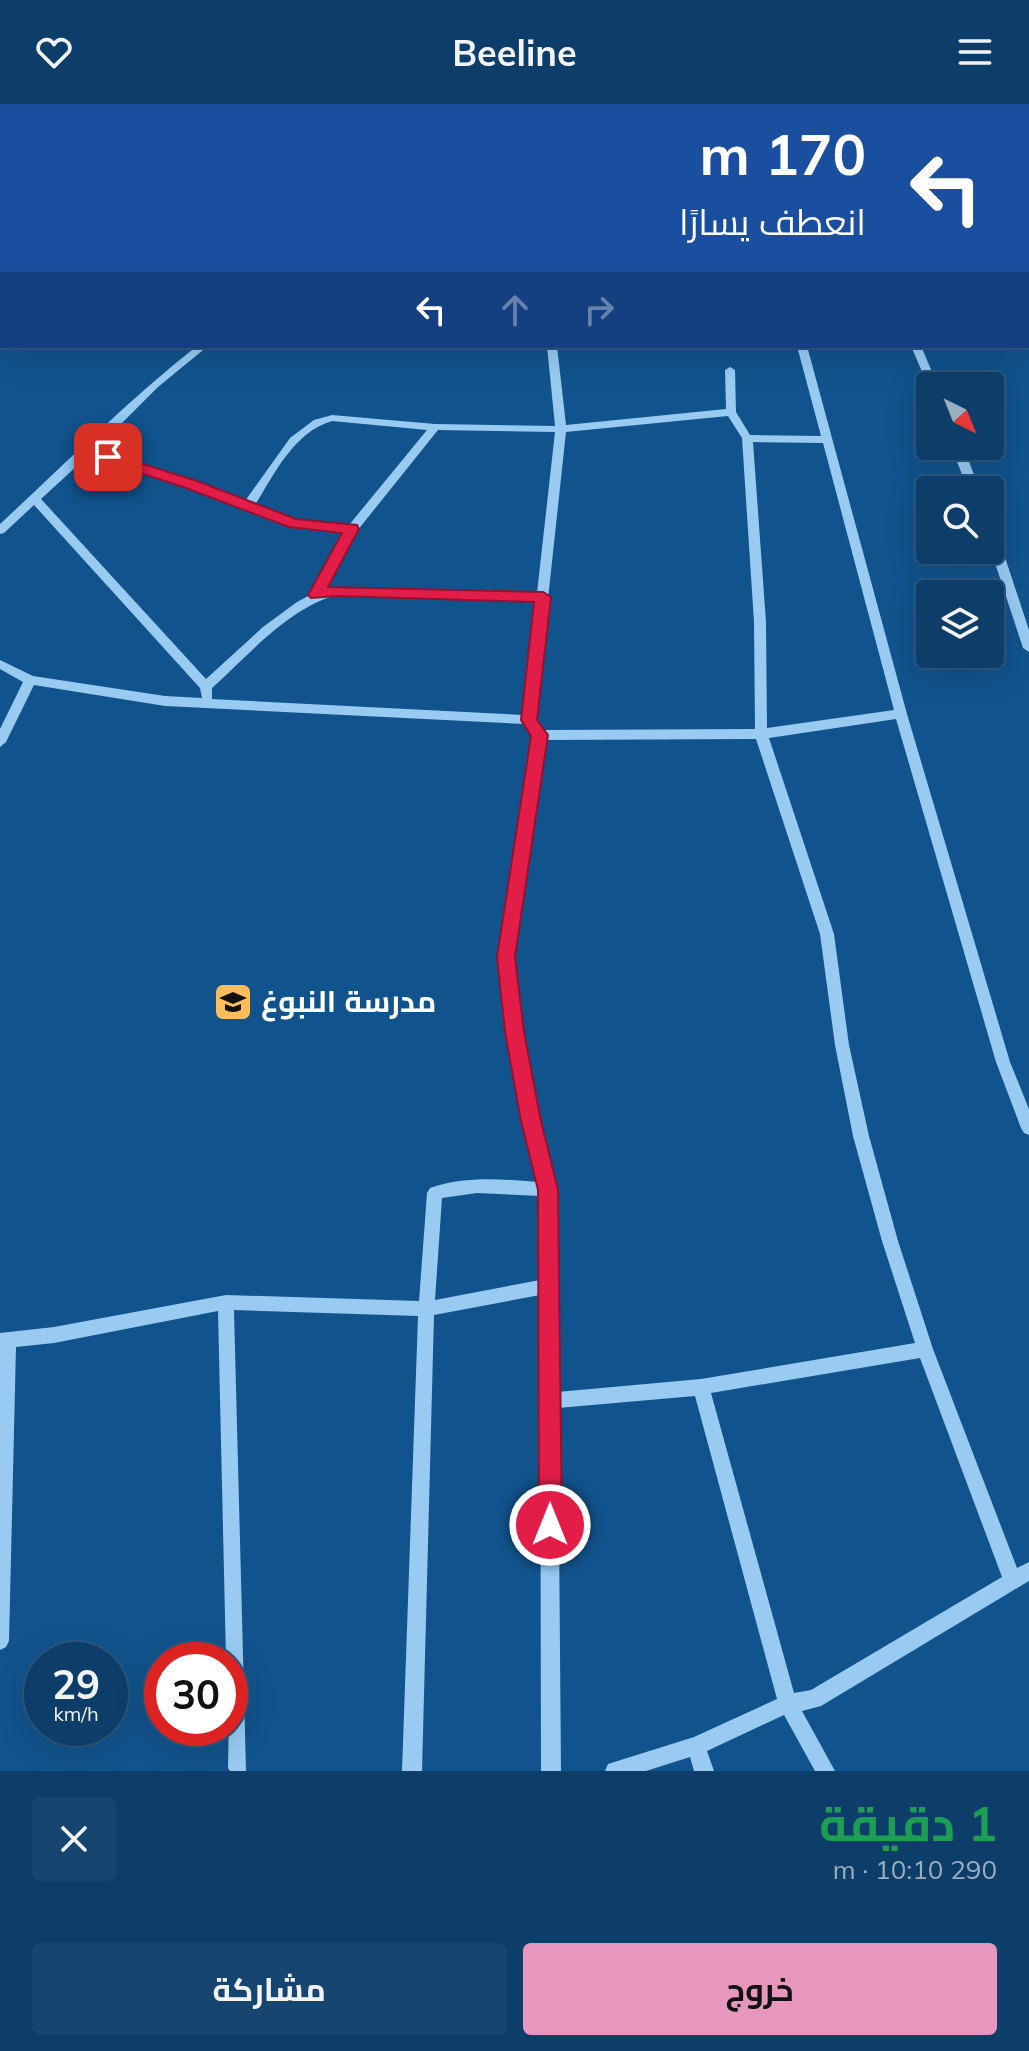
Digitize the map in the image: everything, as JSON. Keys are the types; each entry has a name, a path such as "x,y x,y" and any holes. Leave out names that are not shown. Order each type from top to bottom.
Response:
{"street":[{"path":"0,530 154,385 200,348"},
{"path":"551,1771 548,1190 517,1046 506,957 539,735 529,720 561,429 552,348"},
{"path":"803,348 901,714 1003,1062 1029,1128"},
{"path":"917,348 927,372"},
{"path":"615,1771 696,1746 788,1704 814,1699 1021,1576 925,1349 890,1241 861,1136 842,1045 827,934 761,734 760,622 747,438 731,412 730,370"},
{"path":"248,506 295,438 318,420 332,418 435,427 561,429 731,412"},
{"path":"316,595 352,529 435,427"},
{"path":"747,438 829,440"},
{"path":"88,450 294,524 352,529"},
{"path":"35,499 206,687 207,703"},
{"path":"1001,564 1029,648"},
{"path":"206,687 292,611 316,595 336,591 543,597"},
{"path":"0,664 30,680 165,701 529,720"},
{"path":"0,742 30,680"},
{"path":"539,735 761,734 901,714"},
{"path":"412,1771 426,1309 435,1193 456,1187 492,1186 548,1190"},
{"path":"0,1641 4,1340 54,1335 226,1302 426,1309 547,1286"},
{"path":"226,1302 238,1768"},
{"path":"550,1401 701,1387 925,1349"},
{"path":"701,1387 788,1704 825,1771"},
{"path":"696,1746 704,1771"}],"place":[{"name":"مدرسة النبوغ","path":"233,1002"}],"route":[{"path":"108,457 294,524 352,529 316,595 336,591 543,597 529,720 539,735 506,957 514,1032 548,1190 550,1525"}]}
